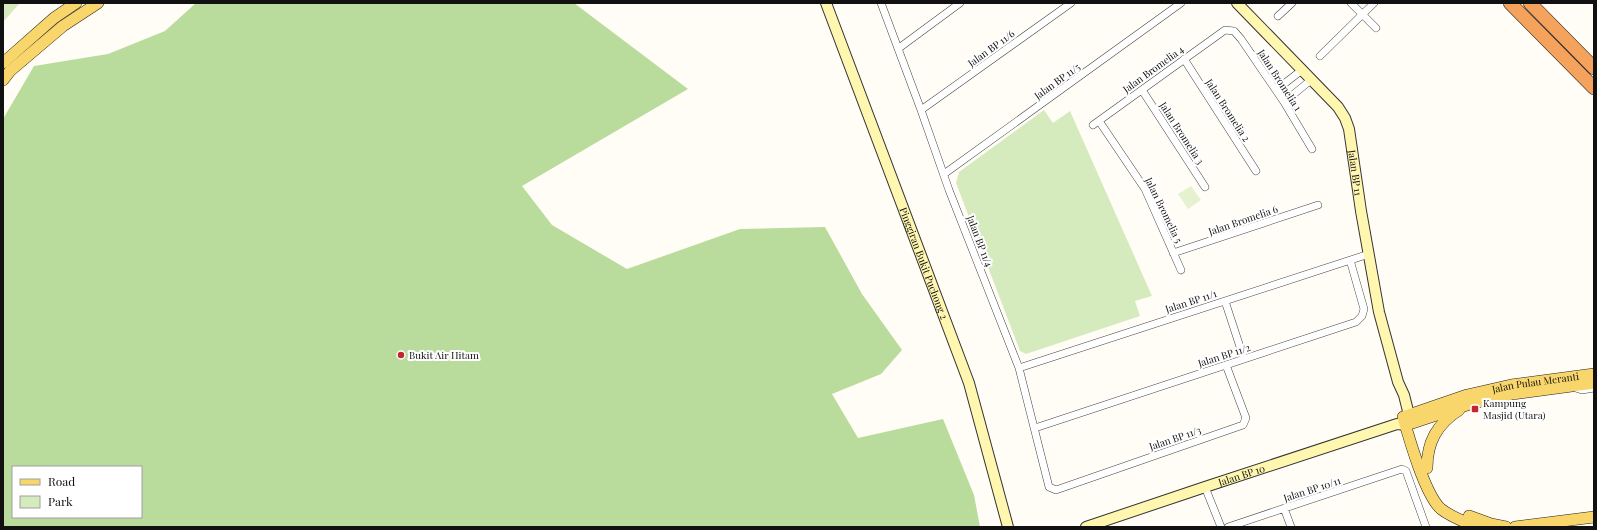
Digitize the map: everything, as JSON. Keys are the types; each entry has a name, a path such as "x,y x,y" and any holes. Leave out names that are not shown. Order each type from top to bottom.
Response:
{"highway":[{"path":"1510,3 1594,88"},
{"path":"1530,3 1594,68"}],"main road":[{"path":"3,63 54,18 76,3"},
{"path":"3,80 10,71 63,26 98,3"},
{"name":"Jalan Pulau Meranti","path":"1406,421 1467,395 1511,385 1594,374"},
{"name":"Jalan Pulau Meranti","path":"1406,421 1512,394 1594,383"},
{"path":"1427,468 1429,448 1439,428 1453,415 1470,404"},
{"path":"1406,421 1435,488 1444,502 1462,513 1491,524 1506,527"},
{"path":"1406,421 1429,493 1441,508 1460,520 1477,527"},
{"path":"1515,527 1594,517"},
{"path":"1577,527 1594,525"}],"street":[{"name":"Pinggiran Bukit Puchong 2","path":"826,3 970,383 1006,523"},
{"name":"Jalan BP 11/4","path":"881,3 899,48 944,174 1019,368 1049,487 1052,489"},
{"path":"899,48 960,3"},
{"name":"Jalan BP 11/6","path":"921,110 1071,3"},
{"name":"Jalan BP 11","path":"1237,3 1338,107 1350,129 1379,312 1398,382 1398,396 1406,421"},
{"path":"1278,16 1292,3"},
{"path":"1351,3 1376,28"},
{"path":"1320,56 1374,3"},
{"name":"Jalan BP 11/5","path":"944,174 1176,4"},
{"name":"Jalan Bromelia 4","path":"1096,123 1225,30"},
{"name":"Jalan Bromelia 1","path":"1225,30 1234,31 1241,39 1284,102 1312,149"},
{"name":"Jalan Bromelia 2","path":"1184,59 1256,171"},
{"path":"1276,90 1302,70"},
{"path":"1284,102 1311,80"},
{"name":"Jalan Bromelia 3","path":"1142,90 1205,186"},
{"name":"Jalan Bromelia 5","path":"1096,123 1145,189 1181,270"},
{"name":"Jalan Bromelia 6","path":"1174,253 1318,205"},
{"name":"Jalan BP 11/1","path":"1019,368 1369,254"},
{"name":"Jalan BP 11/2","path":"1035,428 1356,322 1362,316 1364,309 1350,260"},
{"path":"1225,301 1244,359"},
{"name":"Jalan BP 11/3","path":"1052,489 1056,490 1243,425 1246,418 1226,365"},
{"path":"1570,386 1582,390 1594,388"},
{"name":"Jalan BP 10","path":"1086,527 1406,421"},
{"name":"Jalan BP 10/11","path":"1228,527 1402,469 1406,471 1426,527"},
{"path":"1205,487 1221,527"},
{"path":"1284,508 1291,527"},
{"path":"1006,523 1016,527"}],"green space":[{"path":"3,3 20,3 3,22"},
{"path":"196,3 574,3 688,89 522,186 552,225 627,269 740,229 825,227 862,294 902,350 881,374 832,394 858,438 943,419 974,495 980,527 3,527 3,119 34,66 108,54 165,31"},
{"path":"1044,110 1053,123 1070,111 1152,296 1135,301 1140,316 1026,354 1020,351 956,183 959,172"},
{"path":"1191,186 1201,200 1188,209 1178,194"}],"place":[{"name":"Bukit Air Hitam","path":"401,355"},
{"name":"Kampung Masjid (Utara)","path":"1475,409"}]}
